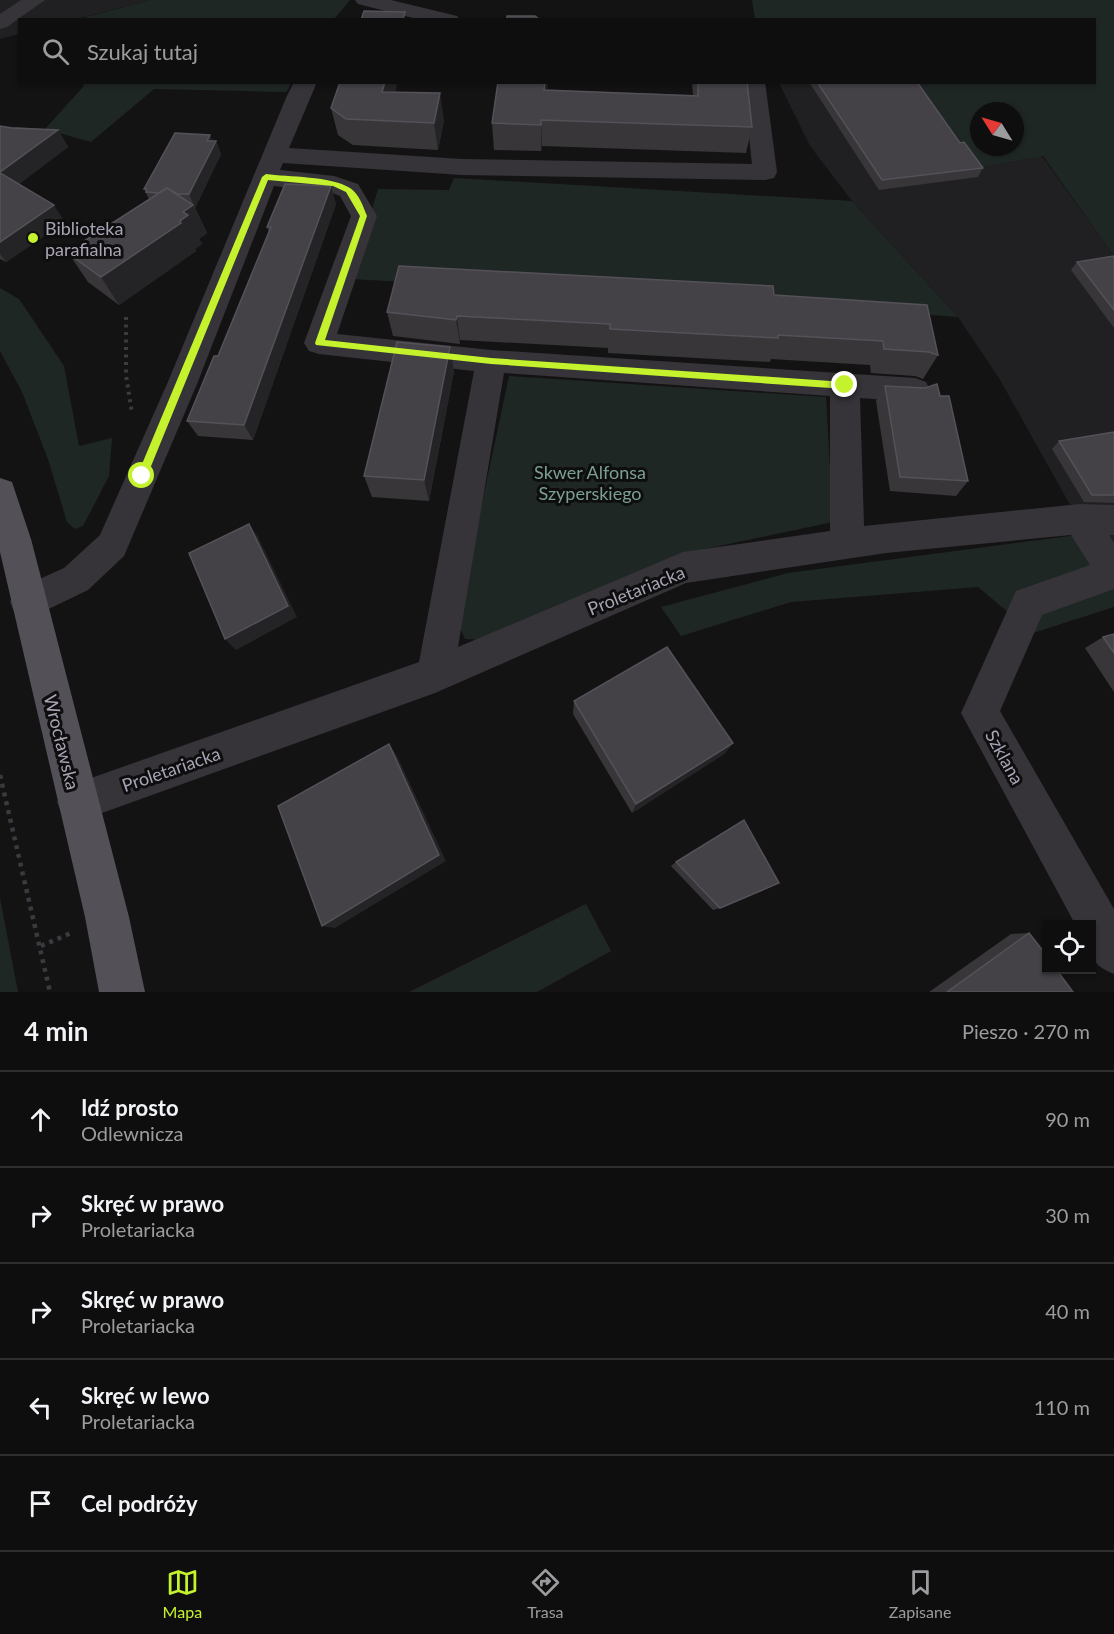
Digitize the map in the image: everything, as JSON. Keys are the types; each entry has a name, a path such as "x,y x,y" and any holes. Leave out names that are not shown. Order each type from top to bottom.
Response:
{"main road":[{"name":"Wrocławska","path":"0,492 14,539 76,802 107,917 122,992"}],"street":[{"path":"0,23 35,0"},
{"path":"360,4 439,18"},
{"path":"28,602 76,579 112,545 182,384 305,84"},
{"path":"270,166 765,172 754,84"},
{"path":"270,166 349,190 364,216 319,343 491,361 915,390"},
{"path":"435,675 491,361"},
{"path":"845,385 847,544"},
{"path":"1097,519 1114,573"},
{"name":"Proletariacka","path":"76,802 435,675 683,568 847,544 1097,519"},
{"name":"Szklana","path":"1114,573 1029,603 980,713 1114,952"}],"path":[{"path":"126,317 126,375 133,420"},
{"path":"0,775 50,992"},
{"path":"0,811 6,805"}],"shaded area":[{"path":"0,0 151,0 81,18 18,18 18,34 0,39"},
{"path":"779,84 911,84 971,169 1042,156 1114,256 1114,535 1093,525 1069,503 999,378 958,317 852,201 810,146"}],"green space":[{"path":"151,0 350,0 335,18 86,17"},
{"path":"752,0 1114,0 1114,256 1043,156 971,169 911,84 1096,84 1096,18 755,18"},
{"path":"84,84 291,84 286,92 154,89 91,142 45,129"},
{"path":"454,178 852,201 958,317 762,302 351,279 378,189 449,190"},
{"path":"0,288 19,299 64,366 79,446 112,438 109,476 83,526 75,529 67,522 48,459 22,392 0,351"},
{"name":"Skwer Alfonsa Szyperskiego","path":"509,376 826,397 833,522 677,555 486,640 465,639 457,621"},
{"path":"1092,533 1114,535 1114,607 1033,633 978,587 791,602 681,636 661,607 788,573"},
{"path":"0,898 18,992 0,992"},
{"path":"586,904 611,951 537,992 409,992"}],"building":[{"path":"364,11 405,12 404,18 362,18"},
{"path":"507,16 535,16 538,18 507,18"},
{"path":"339,84 384,84 382,92 440,93 434,123 346,119 331,108"},
{"path":"498,84 545,84 544,90 698,96 698,84 747,84 752,127 541,120 541,125 492,123"},
{"path":"818,84 918,84 960,143 964,142 970,150 970,156 974,156 983,168 882,180"},
{"path":"0,126 11,128 58,130 0,172"},
{"path":"175,133 210,135 207,141 216,141 189,194 177,194 167,188 159,193 146,192 147,189 144,189"},
{"path":"0,173 54,205 0,242"},
{"path":"285,184 331,186 244,425 187,421 214,356 218,356 271,227 267,227"},
{"path":"167,188 193,205 183,212 188,215 180,221 181,223 101,277 69,254 82,246 81,243"},
{"path":"1114,256 1114,310 1077,262"},
{"path":"399,266 773,286 774,295 927,305 938,355 929,352 884,349 883,341 610,329 610,324 457,316 456,320 387,312"},
{"path":"397,342 450,347 424,480 364,476"},
{"path":"937,384 940,396 949,396 968,481 900,477 885,386 925,388"},
{"path":"1114,432 1114,495 1092,495 1059,441"},
{"path":"249,524 288,606 225,639 189,553"},
{"path":"1114,634 1114,653 1103,637"},
{"path":"667,647 733,743 636,804 574,701"},
{"path":"389,744 439,855 322,926 278,806"},
{"path":"744,820 779,883 720,908 676,862"},
{"path":"1029,933 1042,950 1042,974 1060,974 1073,992 947,992"}],"place":[{"name":"Biblioteka parafialna","path":"33,238"}],"route":[{"path":"142,476 266,177 334,184 349,190 364,216 319,343 491,361 845,385"}]}
